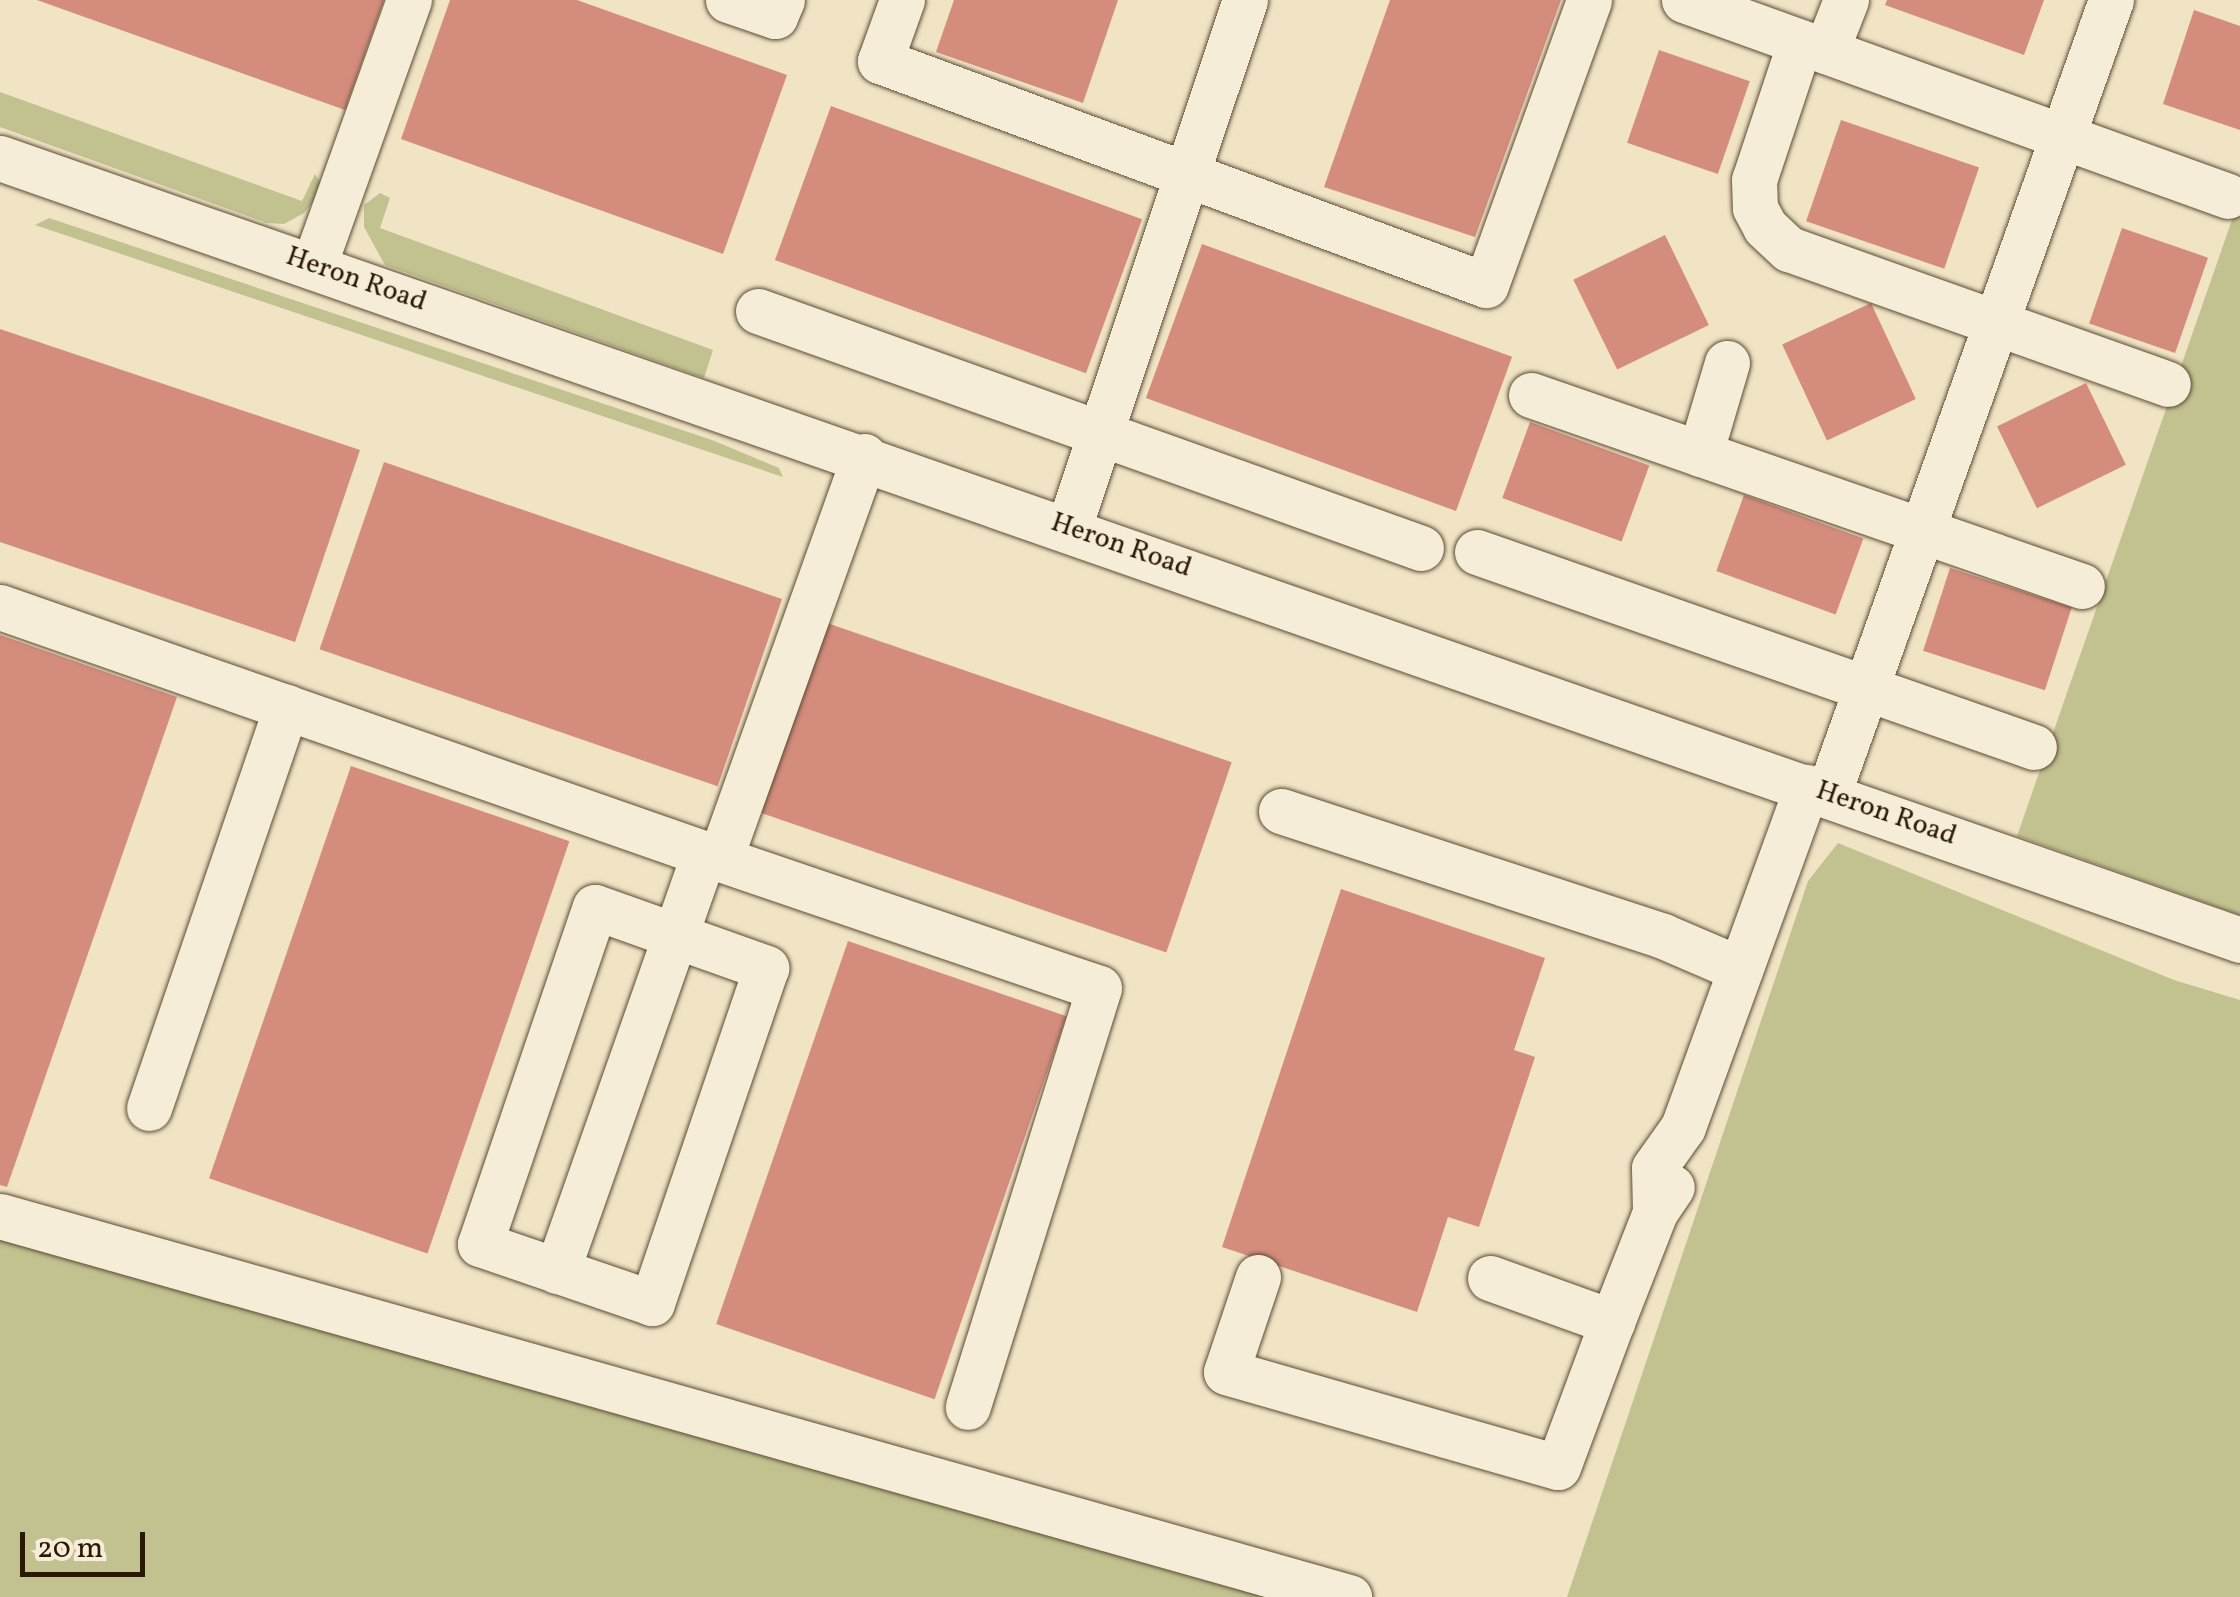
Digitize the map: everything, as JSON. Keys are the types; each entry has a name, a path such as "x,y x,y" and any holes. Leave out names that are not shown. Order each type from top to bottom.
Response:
{"street":[{"path":"314,265 408,0"},
{"path":"728,0 775,16 782,0"},
{"path":"902,0 880,61 1182,176 1486,285 1589,0"},
{"path":"1069,528 1182,176 1245,0"},
{"path":"1684,0 2228,196"},
{"path":"1846,0 1813,46 1754,180 1755,208 1765,226 1790,249 1998,320 2168,384"},
{"path":"1258,1276 1226,1372 1558,1467 1655,1212 1654,1168 1682,1127 1745,957 1818,789 1868,689 2111,0"},
{"name":"Heron Road","path":"2,165 314,265 2240,940"},
{"path":"758,312 1099,430 1421,548"},
{"path":"1700,454 1727,363"},
{"path":"1531,395 2082,586"},
{"path":"557,1271 675,935 712,856 864,456"},
{"path":"1476,552 2034,747"},
{"path":"0,607 1099,988 968,1406"},
{"path":"149,1108 286,708"},
{"path":"1281,811 1663,936 1745,957"},
{"path":"596,907 766,968 652,1303 557,1271 480,1244 596,907"},
{"path":"0,1216 1349,1597"},
{"path":"1490,1278 1612,1322"}],"green space":[{"path":"0,92 302,201 315,174 324,188 304,213 284,224 267,223 0,127"},
{"path":"380,193 390,198 380,228 713,350 704,378 385,265 364,227 364,205"},
{"path":"2240,197 2240,915 2017,836"},
{"path":"49,218 712,440 779,468 783,477 35,225"},
{"path":"1838,843 2174,980 2240,1000 2240,1597 1567,1597 1808,881"},
{"path":"0,1228 1287,1597 0,1597"}],"building":[{"path":"37,0 384,0 345,110"},
{"path":"450,0 577,0 787,75 723,254 401,139"},
{"path":"954,0 1118,0 1083,103 936,52"},
{"path":"1390,0 1561,0 1475,237 1324,187"},
{"path":"1887,0 2044,0 2024,55 1885,5"},
{"path":"2194,10 2240,26 2240,130 2163,104"},
{"path":"1659,50 1750,81 1718,174 1627,143"},
{"path":"831,106 1142,219 1086,373 775,260"},
{"path":"1841,120 1979,168 1944,269 1806,221"},
{"path":"2122,228 2208,258 2175,353 2089,323"},
{"path":"1665,235 1709,325 1617,370 1573,280"},
{"path":"1202,244 1512,357 1456,511 1146,398"},
{"path":"1871,303 1916,399 1827,440 1782,344"},
{"path":"0,329 360,450 295,642 0,542"},
{"path":"2086,383 2126,465 2037,508 1997,426"},
{"path":"1530,422 1649,465 1622,542 1502,498"},
{"path":"384,462 782,599 718,786 320,649"},
{"path":"1744,495 1863,538 1836,615 1716,571"},
{"path":"1950,568 2072,608 2045,690 1923,651"},
{"path":"827,623 1232,762 1166,952 762,813"},
{"path":"0,635 177,697 7,1187 0,1185"},
{"path":"351,766 569,841 427,1253 209,1178"},
{"path":"1341,889 1545,958 1514,1050 1535,1057 1479,1227 1448,1217 1417,1312 1222,1247"},
{"path":"848,941 1066,1016 935,1399 716,1324"}]}
